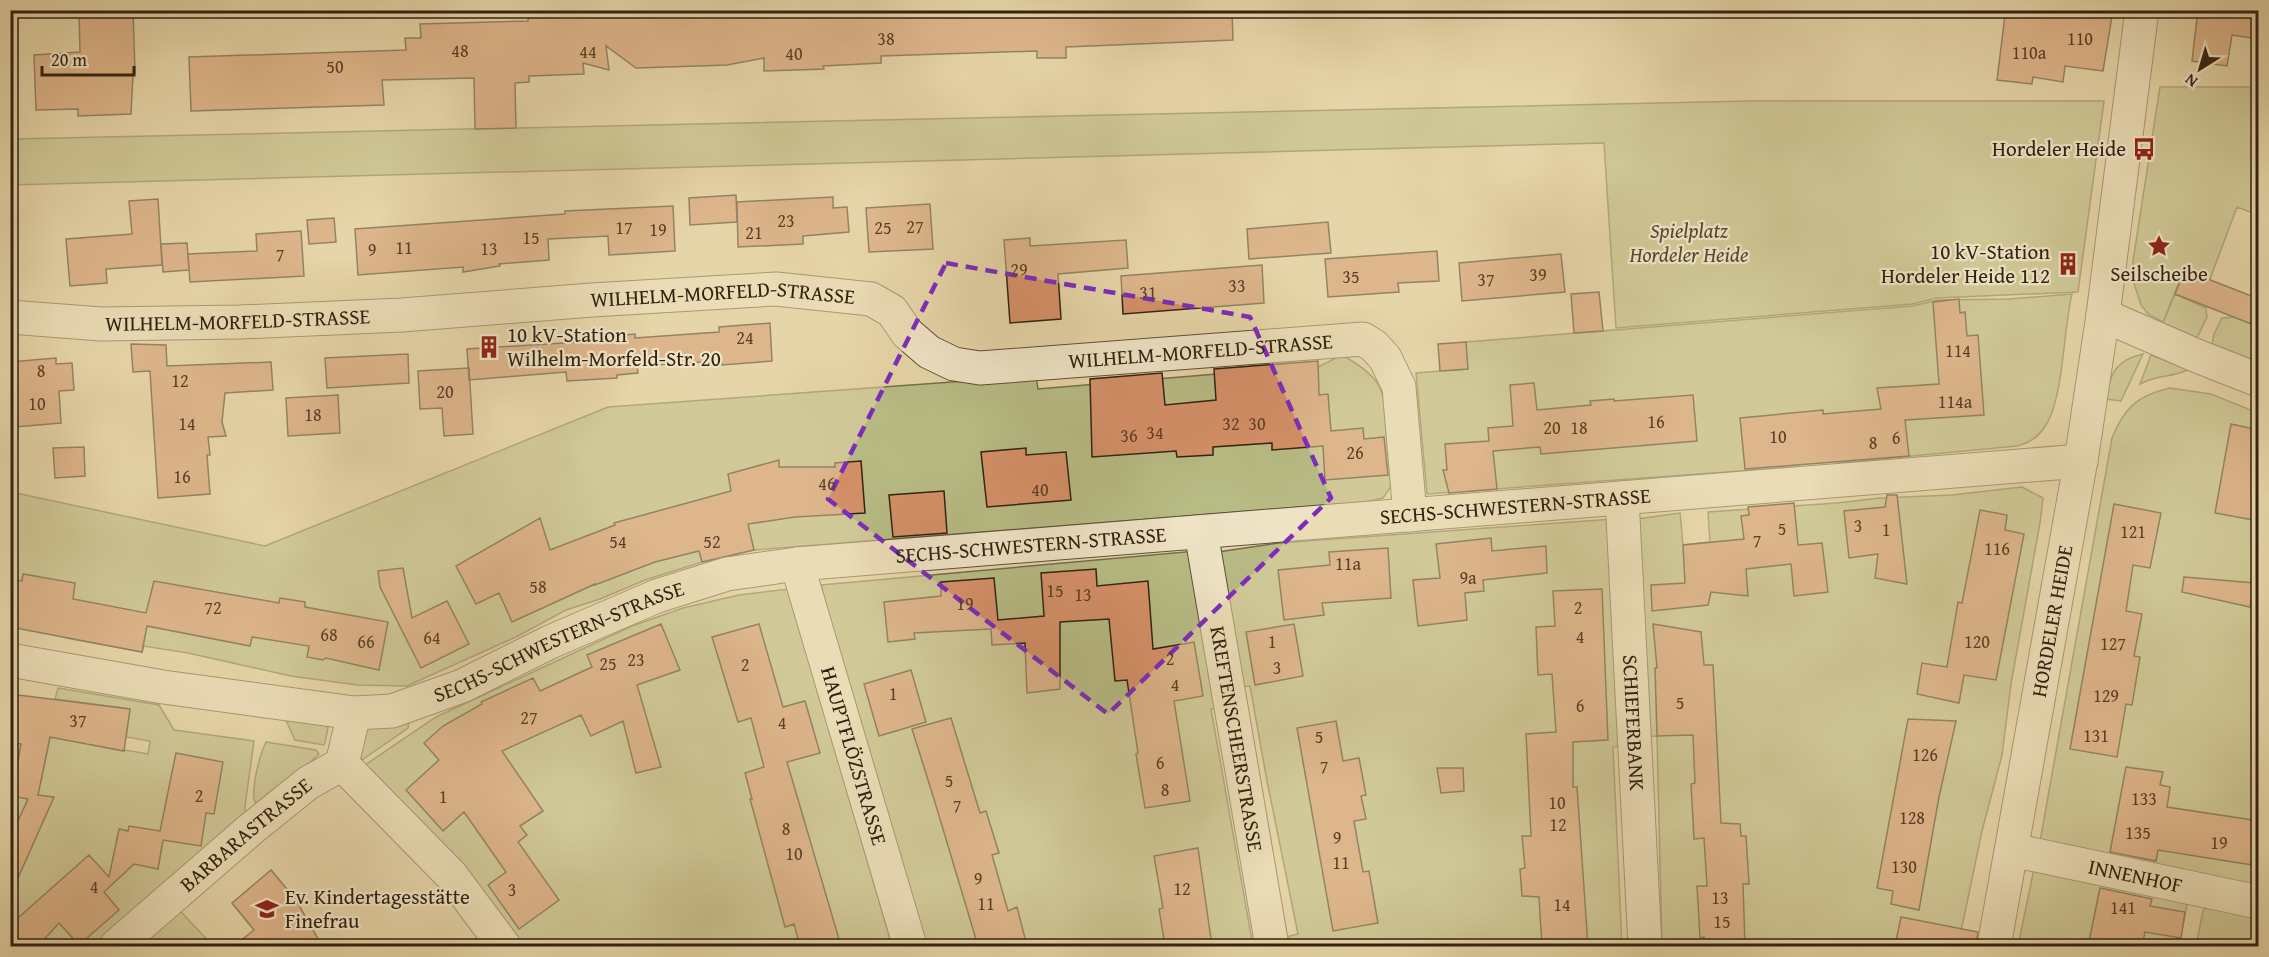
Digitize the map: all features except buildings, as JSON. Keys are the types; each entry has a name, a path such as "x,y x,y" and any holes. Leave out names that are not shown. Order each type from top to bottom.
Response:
{"street":[{"name":"HORDELER HEIDE","path":"1994,946 2081,461 2103,315 2142,10"},
{"name":"WILHELM-MORFELD-STRASSE","path":"10,317 101,324 240,322 402,315 776,289 871,299 892,311 907,333 929,351 954,364 980,368 1363,339 1374,346 1384,358 1399,387 1410,515"},
{"path":"2103,315 2259,380"},
{"name":"SECHS-SCHWESTERN-STRASSE","path":"10,660 163,687 354,713 392,711 462,686 550,642 657,596 727,574 797,564 2081,461"},
{"name":"SCHIEFERBANK","path":"1622,498 1645,946"},
{"name":"KREFTENSCHEERSTRASSE","path":"1201,532 1272,946"},
{"name":"HAUPTFLÖZSTRASSE","path":"797,564 910,946"},
{"path":"354,713 342,764 451,875 504,946"},
{"name":"BARBARASTRASSE","path":"116,946 267,816 308,783 342,764"},
{"name":"INNENHOF","path":"2012,850 2259,902"}],"highlighted area":[{"path":"946,263 1250,317 1331,498 1108,714 828,499"}],"green space":[{"path":"2160,87 2258,87 2258,215 2237,207 2210,279 2184,270 2163,322 2148,314 2141,305 2131,274"},
{"name":"Spielplatz Hordeler Heide","path":"1749,101 2104,101 2078,292 1937,298 1912,304 1616,328 1604,143 10,185 11,139"},
{"path":"2072,294 2060,380 2052,413 2040,433 2021,445 1839,463 1836,434 1793,458 1794,467 1427,494 1416,373 1467,369 1466,342 1912,306 1938,300 2009,299"},
{"path":"2175,294 2206,308 2207,317 2197,338 2163,323"},
{"path":"2234,317 2258,327 2258,362 2212,344 2222,318"},
{"path":"2143,354 2121,401 2106,399 2112,375 2120,364"},
{"path":"1292,355 1294,368 1318,367 1342,355 1366,371 1378,384 1387,417 1392,485 1383,498 1365,502 754,550 702,562 645,580 566,610 516,637 407,686 357,685 291,676 188,653 144,646 142,652 66,638 69,624 32,610 37,576 23,574 22,581 11,579 11,492 265,546 608,407 1036,376 1038,389 1240,372 1240,359"},
{"path":"2151,355 2189,369 2140,384"},
{"path":"2170,388 2211,394 2258,413 2258,890 2039,847 2112,438 2127,411 2134,404 2149,395"},
{"path":"2022,487 2043,498 2040,523 2011,684 2002,755 1982,831 1958,946 1662,946 1657,736 1643,737 1637,519 1680,513 1683,545 1710,542 1708,512 1880,498 1952,495"},
{"path":"1613,519 1625,745 1613,747 1622,946 1288,946 1286,937 1298,934 1250,686 1240,687 1218,552 1279,543"},
{"path":"1196,551 1223,707 1211,709 1252,941 1264,939 1265,946 922,946 821,585"},
{"path":"789,589 892,946 514,946 365,765 436,717 632,626 683,608 739,595"},
{"path":"58,688 159,705 174,730 254,741 245,806 246,820 96,946 56,946 46,938 38,946 11,946 11,743 22,744 12,796 28,799 41,782 50,737 148,754 150,741 126,737 130,709 55,699"},
{"path":"284,716 325,723 328,728 324,745 295,740"},
{"path":"409,721 408,728 362,760 355,752 368,727"},
{"path":"266,742 316,750 319,754 261,811 254,801 254,786"},
{"path":"2034,869 2186,899 2187,905 2179,946 2018,946"},
{"path":"170,900 213,946 108,946"},
{"path":"2206,906 2258,915 2258,946 2196,946"}],"place":[{"name":"Hordeler Heide","path":"2144,149"},
{"name":"Seilscheibe","path":"2159,246"},
{"name":"10 kV-Station Hordeler Heide 112","path":"2068,264"},
{"name":"10 kV-Station Wilhelm-Morfeld-Str. 20","path":"489,347"},
{"name":"Ev. Kindertagesstätte Finefrau","path":"267,909"}]}
